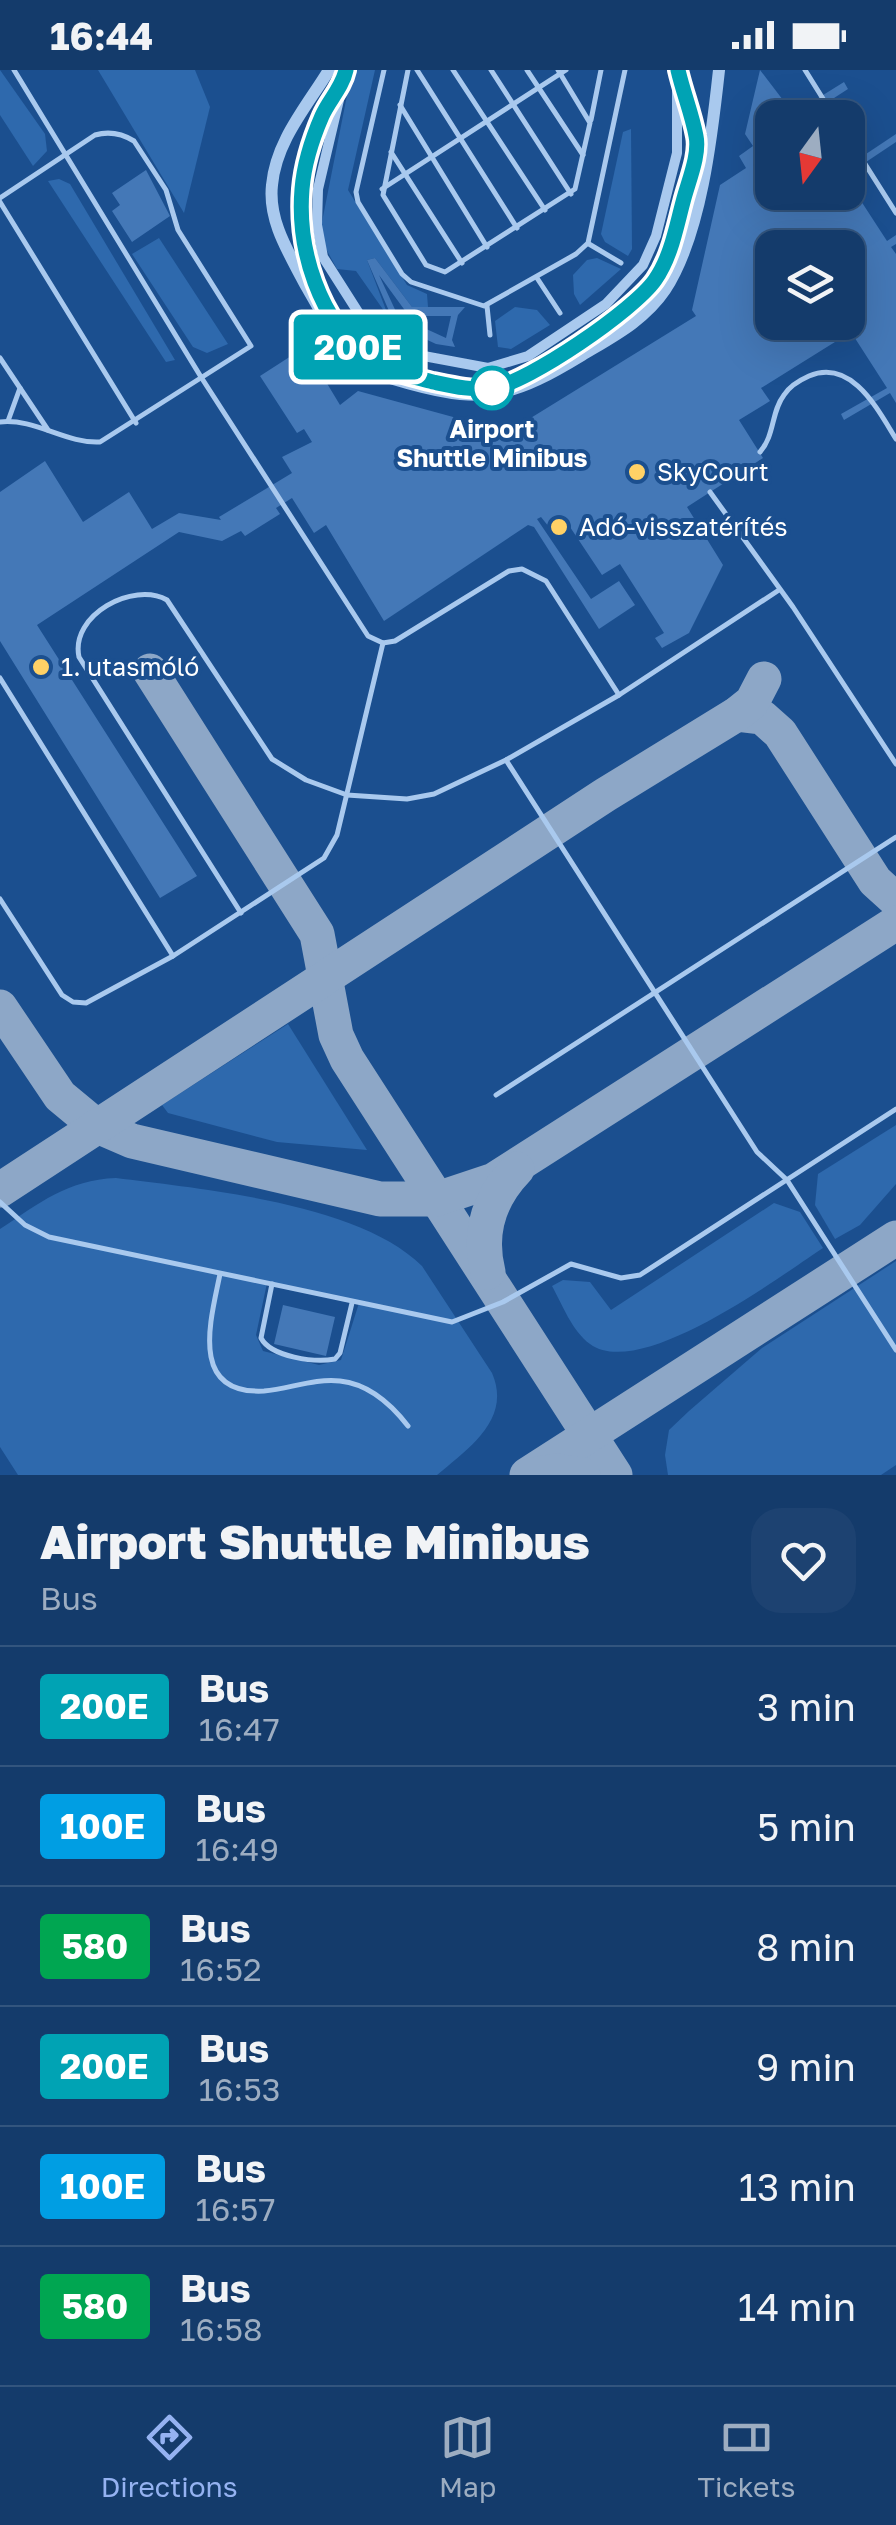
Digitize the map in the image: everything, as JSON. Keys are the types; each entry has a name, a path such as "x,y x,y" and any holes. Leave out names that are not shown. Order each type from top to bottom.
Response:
{"street":[{"path":"328,70 287,137 275,168 273,212 289,254 331,330 367,368 470,397 506,394 538,382 628,328 658,300 688,237 719,70"},
{"path":"346,70 318,189 318,239 323,257 358,312 382,340 414,354 488,368 528,356 606,304 629,283 648,257 677,153 677,70"},
{"path":"343,83 322,117 302,189 305,259 310,273 337,322 368,358 402,374 448,386 490,388 511,382 593,332 643,294 662,269 677,225 697,138 677,70"}],"lane":[{"path":"14,70 201,377 368,636 382,643 395,641 509,571 522,569 546,581 619,696"},
{"path":"384,70 358,202 402,274 412,282 487,306 588,243 625,70"},
{"path":"408,70 382,189 385,201 426,264 445,272 571,194 601,70"},
{"path":"417,70 517,228"},
{"path":"454,70 545,210"},
{"path":"491,70 571,194"},
{"path":"527,70 583,155"},
{"path":"805,70 824,100"},
{"path":"382,189 561,71 590,123"},
{"path":"400,104 487,248"},
{"path":"20,388 4,422 94,443 136,422 251,346 178,230 166,190 134,141 126,136 104,132 0,200 136,422"},
{"path":"390,151 462,263"},
{"path":"865,163 896,213"},
{"path":"588,243 621,263"},
{"path":"536,278 560,313"},
{"path":"487,306 490,335"},
{"path":"0,358 48,432"},
{"path":"760,452 769,438 782,396 818,374 839,376 857,384 896,439"},
{"path":"710,492 896,764"},
{"path":"241,912 82,664 78,640 86,623 127,595 150,592 167,600 272,760 306,780 347,795 394,799 434,794 506,760 619,696 780,590"},
{"path":"0,900 62,994 73,1002 90,1002 173,956 324,858 338,835 382,643"},
{"path":"0,678 173,956"},
{"path":"506,760 757,1152 787,1180 896,1350"},
{"path":"496,1096 896,837"},
{"path":"0,1202 24,1225 49,1236 452,1322 503,1302 571,1264 631,1278 896,1109"},
{"path":"220,1274 208,1352 220,1376 253,1390 330,1380 351,1383 387,1402 408,1426"},
{"path":"272,1284 261,1338 273,1351 321,1361 335,1360 352,1302"}],"shaded area":[{"path":"0,70 45,134 47,151 33,166 0,115"},
{"path":"98,70 195,70 210,107 184,213"},
{"path":"352,70 375,70 348,190 407,285 427,294 428,307 412,307 375,258 367,260 389,318 356,271 337,269 325,247 321,227"},
{"path":"631,129 632,249 628,256 605,242 601,234 623,132"},
{"path":"59,179 70,184 175,360 166,362 48,181"},
{"path":"159,238 228,344 207,353 193,347 132,254"},
{"path":"597,258 621,269 580,305 574,294 573,275 587,260"},
{"path":"515,307 537,310 550,325 511,349 498,347 495,321"},
{"path":"288,1024 367,1150 277,1142 168,1113 162,1105"},
{"path":"896,1125 896,1184 860,1225 835,1239 815,1205 818,1174"},
{"path":"99,1180 151,1182 278,1203 360,1227 394,1245 422,1266 492,1373 496,1405 484,1431 437,1475 18,1475 0,1447 0,1229 55,1194","holes":["267,1283 359,1303 341,1360 319,1365 263,1351 256,1335"]},
{"path":"774,1203 800,1212 823,1248 743,1301 674,1338 641,1349 613,1352 590,1344 573,1325 552,1286 563,1280 590,1282 611,1310"},
{"path":"896,1261 896,1465 881,1475 668,1475 665,1455 669,1430 689,1411 762,1348"}],"building":[{"path":"760,70 783,100 755,100 755,210 865,207 887,241 896,235 896,244 891,247 896,254 896,403 890,393 844,420 841,414 887,388 856,340 865,340 865,230 755,230 755,340 838,340 761,388 770,401 739,420 763,458 687,507 723,565 689,633 662,648 655,638 664,633 620,564 602,575 570,527 557,537 541,517 537,519 591,599 619,581 635,605 599,629 534,527 528,525 384,621 326,525 314,533 292,498 276,508 280,514 245,536 241,531 222,541 179,532 37,625 197,876 160,898 0,641 0,492 45,461 83,522 129,492 152,529 179,513 221,520 219,517 292,473 282,457 312,442 304,429 297,433 260,376 305,347 340,405 358,391 508,432 696,316 692,310 720,185 746,168 739,156 753,146 745,134"},
{"path":"844,82 848,89 831,100 815,100"},
{"path":"896,134 896,142 865,163 865,155"},
{"path":"146,170 170,216 132,242 112,211 120,205 112,193"},
{"path":"375,258 412,307 465,307 458,315 452,340 455,347 436,344 395,325 367,260","holes":["379,275 409,316 451,316 446,338 398,316"]},
{"path":"283,1305 335,1317 326,1356 274,1344"}],"taxiway":[{"path":"150,671 317,934 336,1035 347,1059 615,1475"},
{"path":"0,1190 605,795 737,714 752,702 764,679"},
{"path":"737,714 762,717 780,733 875,881 896,900"},
{"path":"0,1007 60,1096 95,1125 132,1141 380,1199 437,1199 494,1180 896,923"},
{"path":"488,1272 484,1243 488,1216 499,1192 517,1169"},
{"path":"527,1475 896,1238"},
{"path":"532,1475 557,1471 583,1475"}],"bus line":[{"name":"200E","path":"346,70 343,83 322,117 307,160 302,207 305,259 310,273 337,322 368,358 402,374 448,386 490,388 511,382 593,332 643,294 662,269 696,154 697,138 678,70"}],"place":[{"name":"Airport Shuttle Minibus","path":"492,388"},
{"name":"SkyCourt","path":"637,472"},
{"name":"Adó-visszatérítés","path":"559,527"},
{"name":"1. utasmóló","path":"41,667"}]}
